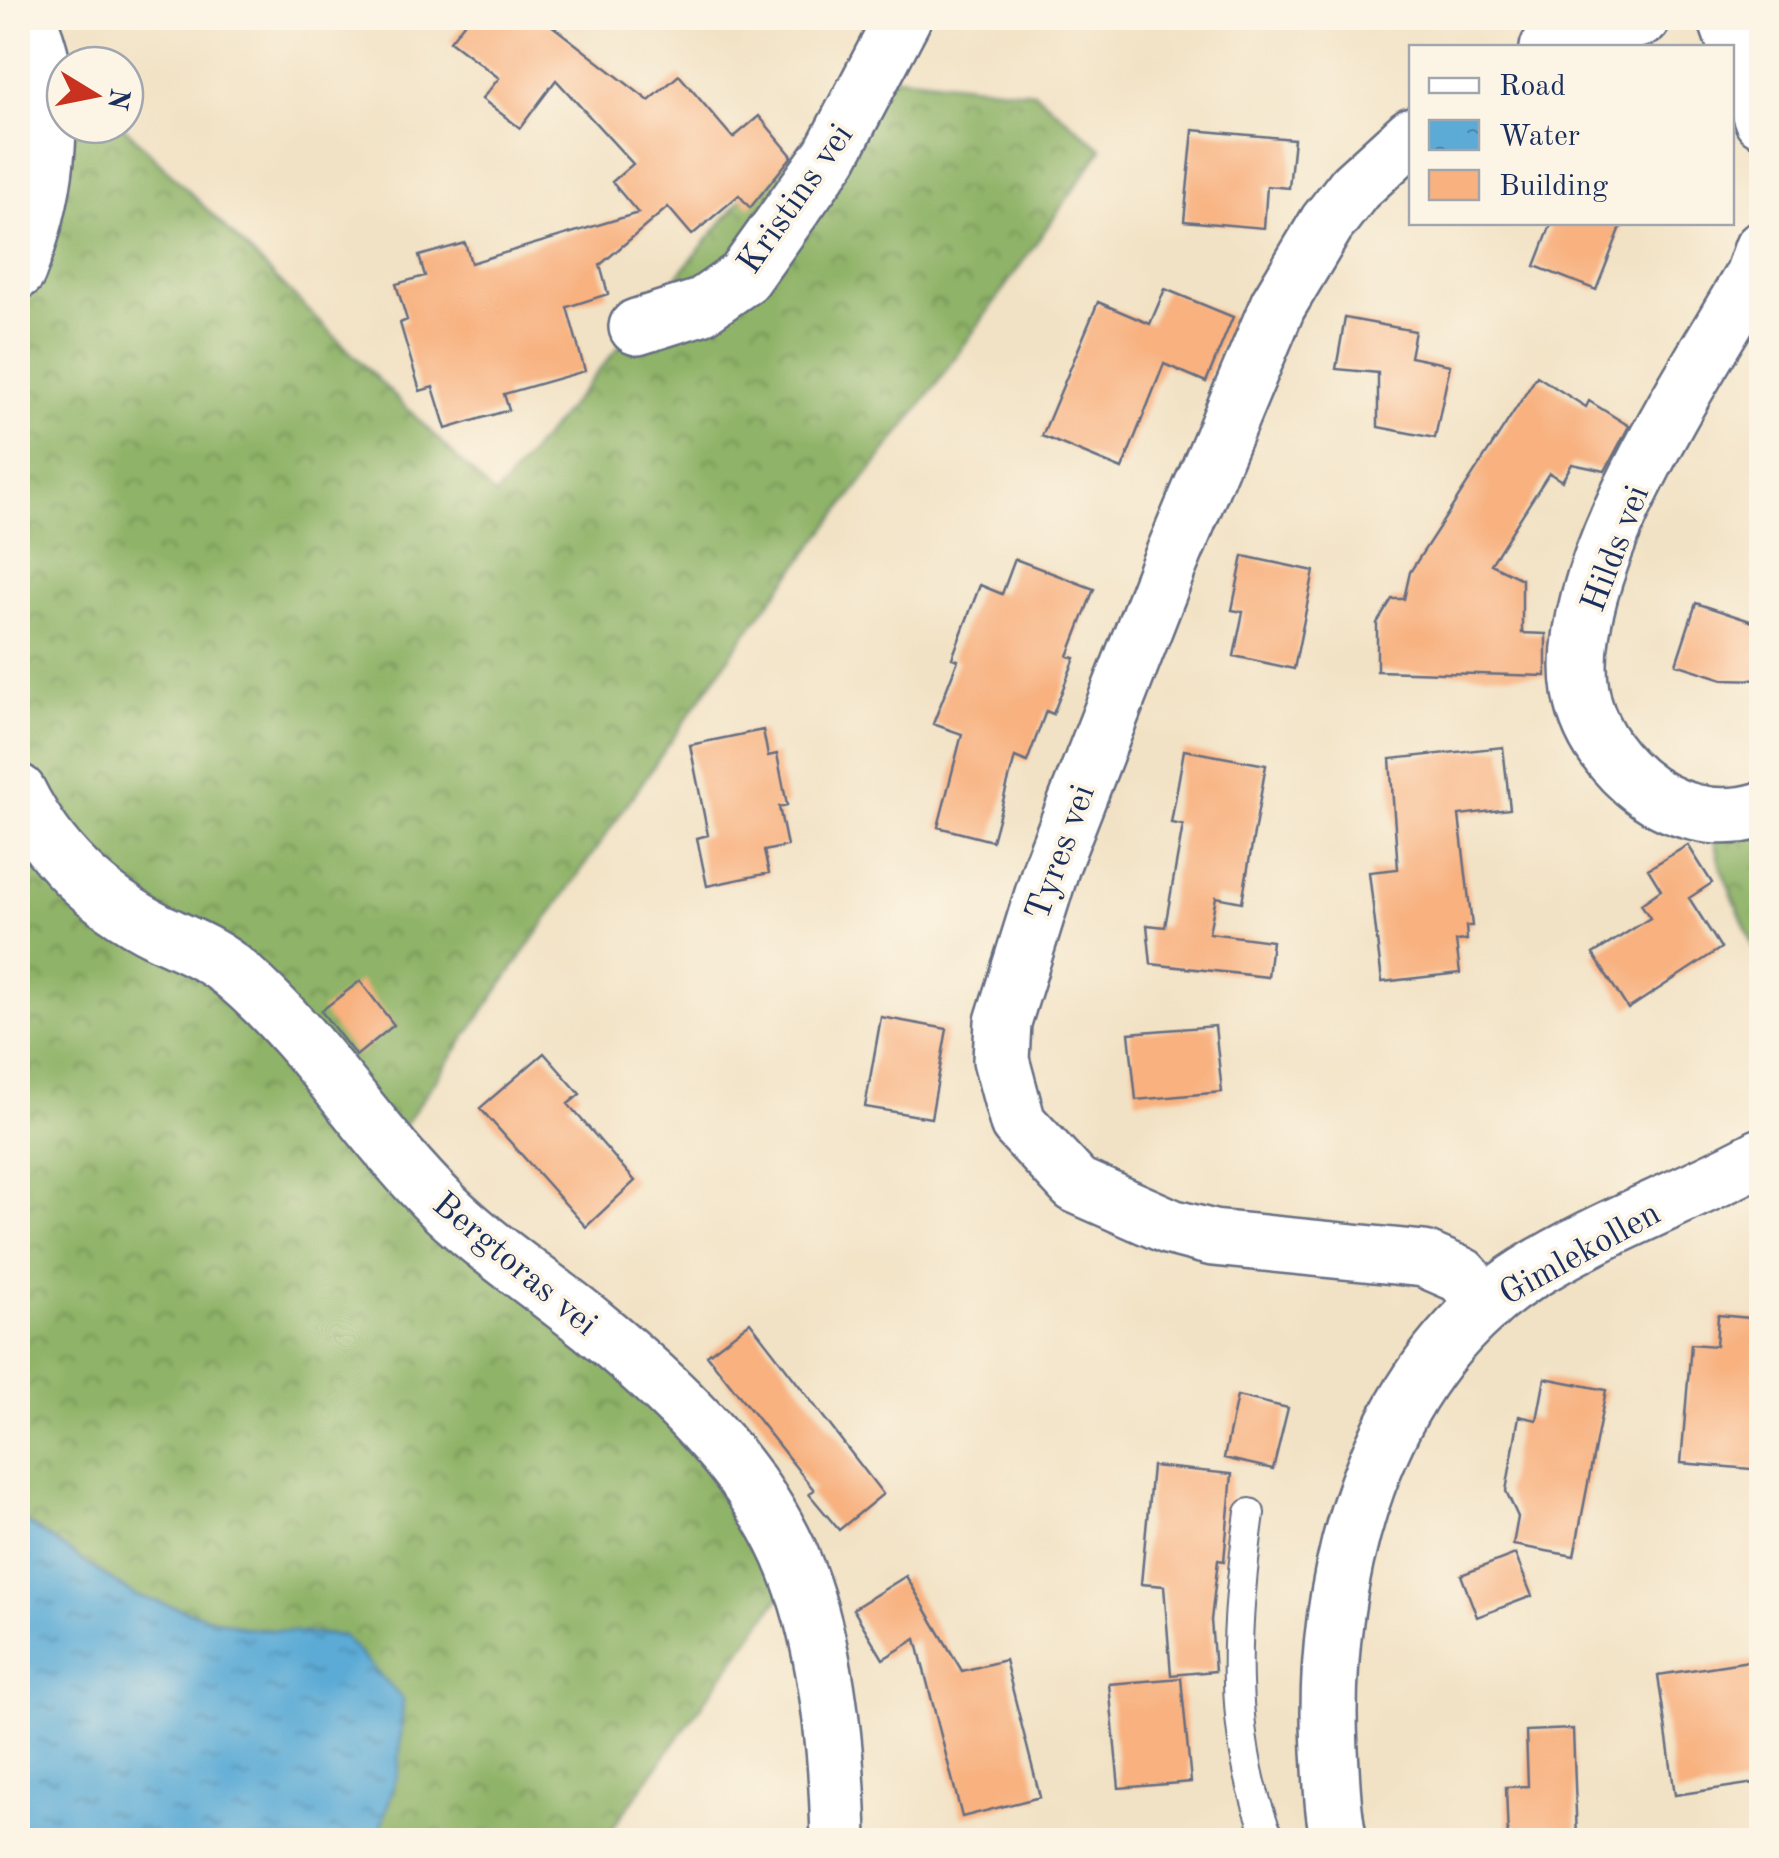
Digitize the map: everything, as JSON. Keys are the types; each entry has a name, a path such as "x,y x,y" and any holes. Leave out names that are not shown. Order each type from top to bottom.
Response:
{"street":[{"path":"18,271 37,215 46,170 43,72 27,18"},
{"name":"Kristins vei","path":"637,327 701,306 744,277 831,155 903,18"},
{"path":"1558,45 1644,18"},
{"path":"1726,18 1762,119"},
{"name":"Tyres vei","path":"1409,137 1346,199 1278,305 1167,570 1053,862 1002,1022 1001,1060 1018,1122 1076,1185 1171,1227 1213,1238 1424,1258 1462,1275 1488,1304"},
{"name":"Hilds vei","path":"1762,249 1754,276 1618,520 1592,586 1581,636 1579,670 1581,692 1596,735 1632,780 1681,810 1720,816 1762,810"},
{"name":"Bergtoras vei","path":"18,792 54,853 81,880 118,907 206,953 250,987 297,1033 420,1184 529,1279 590,1324 655,1380 704,1430 758,1498 789,1552 810,1617 837,1753 839,1840"},
{"name":"Gimlekollen","path":"1339,1840 1328,1700 1337,1593 1356,1514 1422,1377 1456,1332 1526,1274 1762,1156"}],"lane":[{"path":"1250,1513 1239,1593 1243,1746 1270,1840"}],"green space":[{"path":"18,31 45,85 45,145 142,145 495,496 747,192 890,76 1034,92 1102,149 931,392 746,633 403,1127 668,1402 784,1591 604,1840 377,1840 386,1806 343,1636 245,1628 134,1595 18,1517"},
{"path":"1761,793 1761,965 1721,868 1707,812"}],"water":[{"path":"18,1517 134,1595 245,1628 343,1636 403,1700 399,1769 377,1840 18,1840"}],"building":[{"path":"468,18 542,18 649,101 679,75 733,138 759,116 792,156 750,208 739,195 692,235 668,207 600,265 608,294 567,307 585,371 504,394 509,410 446,429 433,387 420,391 400,323 407,320 396,284 425,276 419,256 465,243 471,263 638,213 612,182 633,164 556,80 520,128 482,99 499,78 450,41"},
{"path":"1193,130 1294,139 1289,188 1267,186 1264,228 1184,221"},
{"path":"1551,225 1622,225 1596,290 1535,266"},
{"path":"1165,289 1233,317 1206,382 1164,364 1122,469 1042,436 1098,302 1150,324"},
{"path":"1345,318 1415,331 1410,357 1450,365 1435,438 1378,427 1378,373 1336,369"},
{"path":"1537,376 1586,407 1589,401 1629,426 1605,471 1572,464 1562,481 1549,473 1491,564 1522,579 1522,633 1546,634 1546,676 1377,671 1377,623 1392,599 1404,599 1410,572"},
{"path":"1243,556 1314,571 1294,669 1234,656 1243,612 1232,610"},
{"path":"1015,559 1094,589 1068,656 1075,658 1053,714 1046,711 1027,762 1015,757 992,841 938,827 962,734 933,724 958,660 952,658 980,585 1002,594"},
{"path":"1696,603 1762,625 1762,680 1723,679 1676,664"},
{"path":"763,730 768,756 777,754 787,805 779,807 787,846 764,851 769,873 707,886 697,838 708,835 690,745"},
{"path":"1503,747 1510,809 1459,815 1472,926 1466,926 1467,940 1456,941 1460,973 1382,982 1369,872 1398,869 1390,759"},
{"path":"1184,750 1266,765 1242,902 1216,897 1209,933 1272,941 1268,977 1151,964 1147,925 1165,927 1183,825 1171,823"},
{"path":"1688,845 1712,883 1689,898 1721,948 1628,1009 1593,954 1650,918 1641,904 1661,890 1648,869"},
{"path":"360,981 394,1025 356,1056 321,1011"},
{"path":"881,1017 947,1029 931,1118 865,1107"},
{"path":"1215,1026 1222,1092 1136,1100 1129,1033"},
{"path":"544,1053 580,1094 568,1104 635,1181 586,1227 480,1108"},
{"path":"1718,1315 1760,1319 1755,1377 1762,1378 1762,1470 1681,1463 1691,1344 1716,1346"},
{"path":"750,1322 883,1494 839,1530 809,1494 814,1490 707,1355"},
{"path":"1545,1378 1606,1390 1574,1556 1513,1545 1518,1517 1506,1491 1519,1416 1537,1420"},
{"path":"1237,1396 1288,1408 1273,1469 1224,1458"},
{"path":"1152,1466 1232,1474 1224,1561 1218,1560 1211,1620 1215,1671 1171,1675 1164,1586 1141,1584"},
{"path":"1515,1554 1532,1596 1477,1617 1461,1575"},
{"path":"906,1576 962,1671 1005,1660 1040,1797 962,1817 916,1639 883,1659 853,1609"},
{"path":"1762,1659 1762,1782 1675,1795 1658,1675"},
{"path":"1181,1678 1191,1782 1119,1788 1109,1684"},
{"path":"1573,1729 1577,1840 1508,1840 1506,1787 1528,1786 1526,1731"}]}
